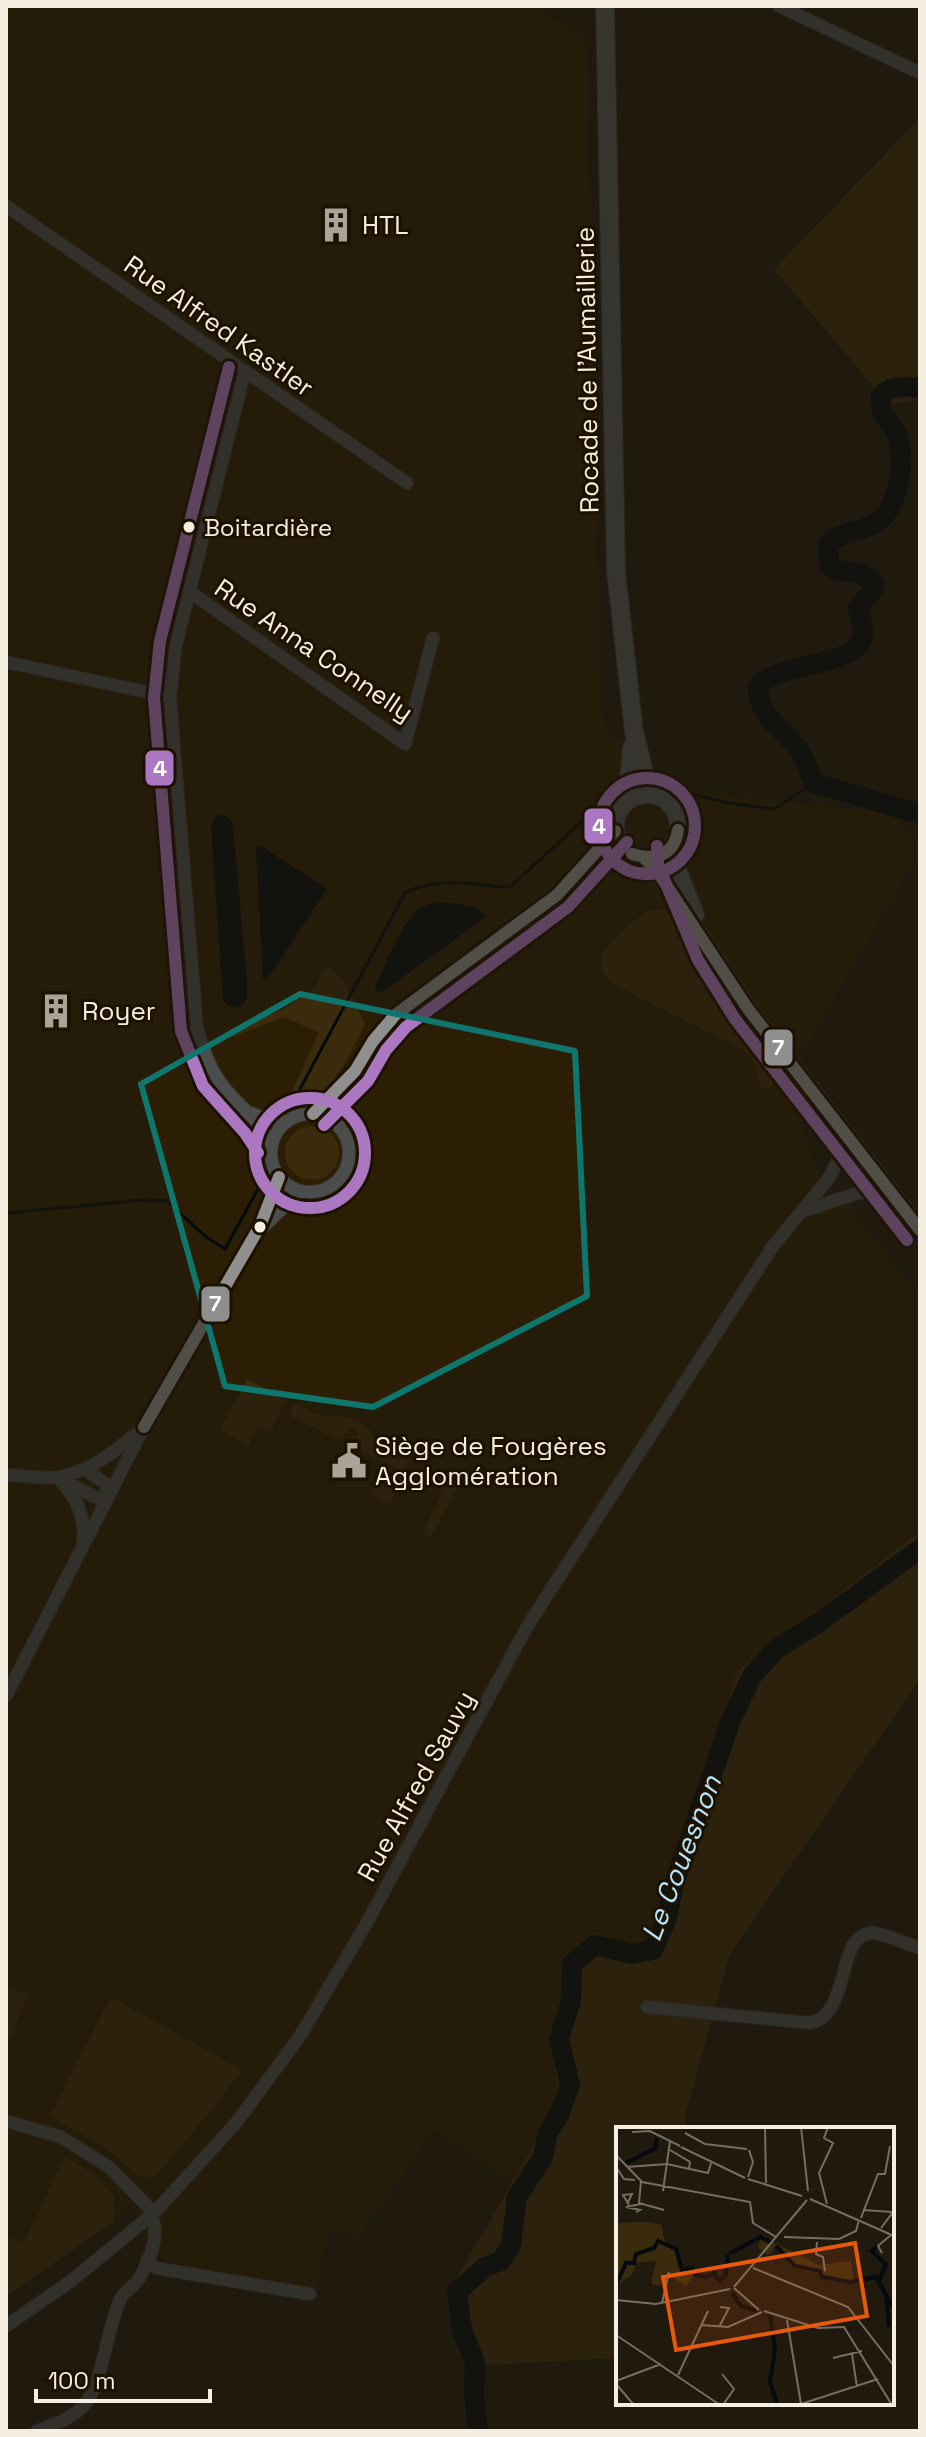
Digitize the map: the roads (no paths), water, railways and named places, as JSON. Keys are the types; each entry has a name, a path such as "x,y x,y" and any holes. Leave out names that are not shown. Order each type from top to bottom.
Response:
{"main road":[{"name":"Rocade de l'Aumaillerie","path":"605,6 616,571 634,732 644,772 655,795"},
{"name":"Rocade de l'Aumaillerie","path":"627,801 634,732"},
{"path":"711,951 673,859 673,846 680,826 673,806 655,795 645,794 627,801 616,819 615,831 623,848 659,874 748,1009 920,1230"},
{"path":"638,856 661,856 673,846"}],"street":[{"path":"779,6 920,73"},
{"name":"Rue Alfred Kastler","path":"6,206 407,483"},
{"path":"245,371 176,645 170,697 197,1028 205,1055 217,1078 248,1111 272,1145"},
{"name":"Rue Anna Connelly","path":"189,591 405,744 433,638"},
{"path":"6,662 170,697"},
{"path":"557,895 615,831"},
{"path":"339,1127 343,1100 355,1071 373,1041 395,1015 594,870 638,856"},
{"path":"313,1114 355,1071"},
{"path":"248,1111 287,1122"},
{"path":"313,1114 332,1120 339,1127 349,1147 349,1155 344,1172 326,1189 301,1191 279,1177 272,1162 272,1145 275,1136 287,1122 295,1117 313,1114"},
{"name":"Rue Alfred Sauvy","path":"6,2326 71,2281 153,2215 236,2123 300,2036 365,1926 528,1625 773,1246 829,1178 840,1156 844,1134"},
{"path":"6,1696 144,1427 173,1381 275,1195 279,1177"},
{"path":"252,1238 301,1191"},
{"path":"801,1212 858,1193 892,1195"},
{"path":"6,1475 57,1477 84,1469 117,1451 144,1427"},
{"path":"84,1469 105,1483 108,1496"},
{"path":"57,1477 95,1497 108,1496"},
{"path":"57,1477 74,1496 80,1509 84,1526 83,1544"},
{"path":"647,2007 810,2023 819,2021 834,2007 849,1953 859,1938 873,1933 920,1948"},
{"path":"6,2121 61,2137 109,2167 155,2221 156,2238 137,2282 123,2294 88,2401 72,2417 37,2431"},
{"path":"147,2260 156,2268 310,2294"}],"waterway":[{"name":"Le Couesnon","path":"920,388 894,388 881,396 881,409 897,435 901,456 897,490 888,510 875,523 841,535 828,545 830,567 864,575 874,584 858,608 862,639 844,655 779,673 758,688 766,714 800,751 814,783 920,814"},
{"path":"686,793 774,809 814,783"},
{"path":"300,1089 405,893 443,883 510,887 590,814"},
{"path":"6,1213 142,1200 167,1201 206,1237 225,1249 264,1178"},
{"name":"Le Couesnon","path":"478,2431 475,2362 462,2330 457,2292 485,2267 501,2261 511,2245 517,2197 543,2157 548,2133 560,2113 570,2085 559,2039 571,2001 572,1964 595,1945 632,1954 653,1950 667,1918 674,1884 731,1720 752,1676 775,1650 818,1623 920,1549"}],"place":[{"name":"HTL","path":"336,225"},
{"name":"Boitardière","path":"189,527"},
{"name":"Royer","path":"56,1011"},
{"name":"Siège de Fougères Agglomération","path":"349,1461"}]}
